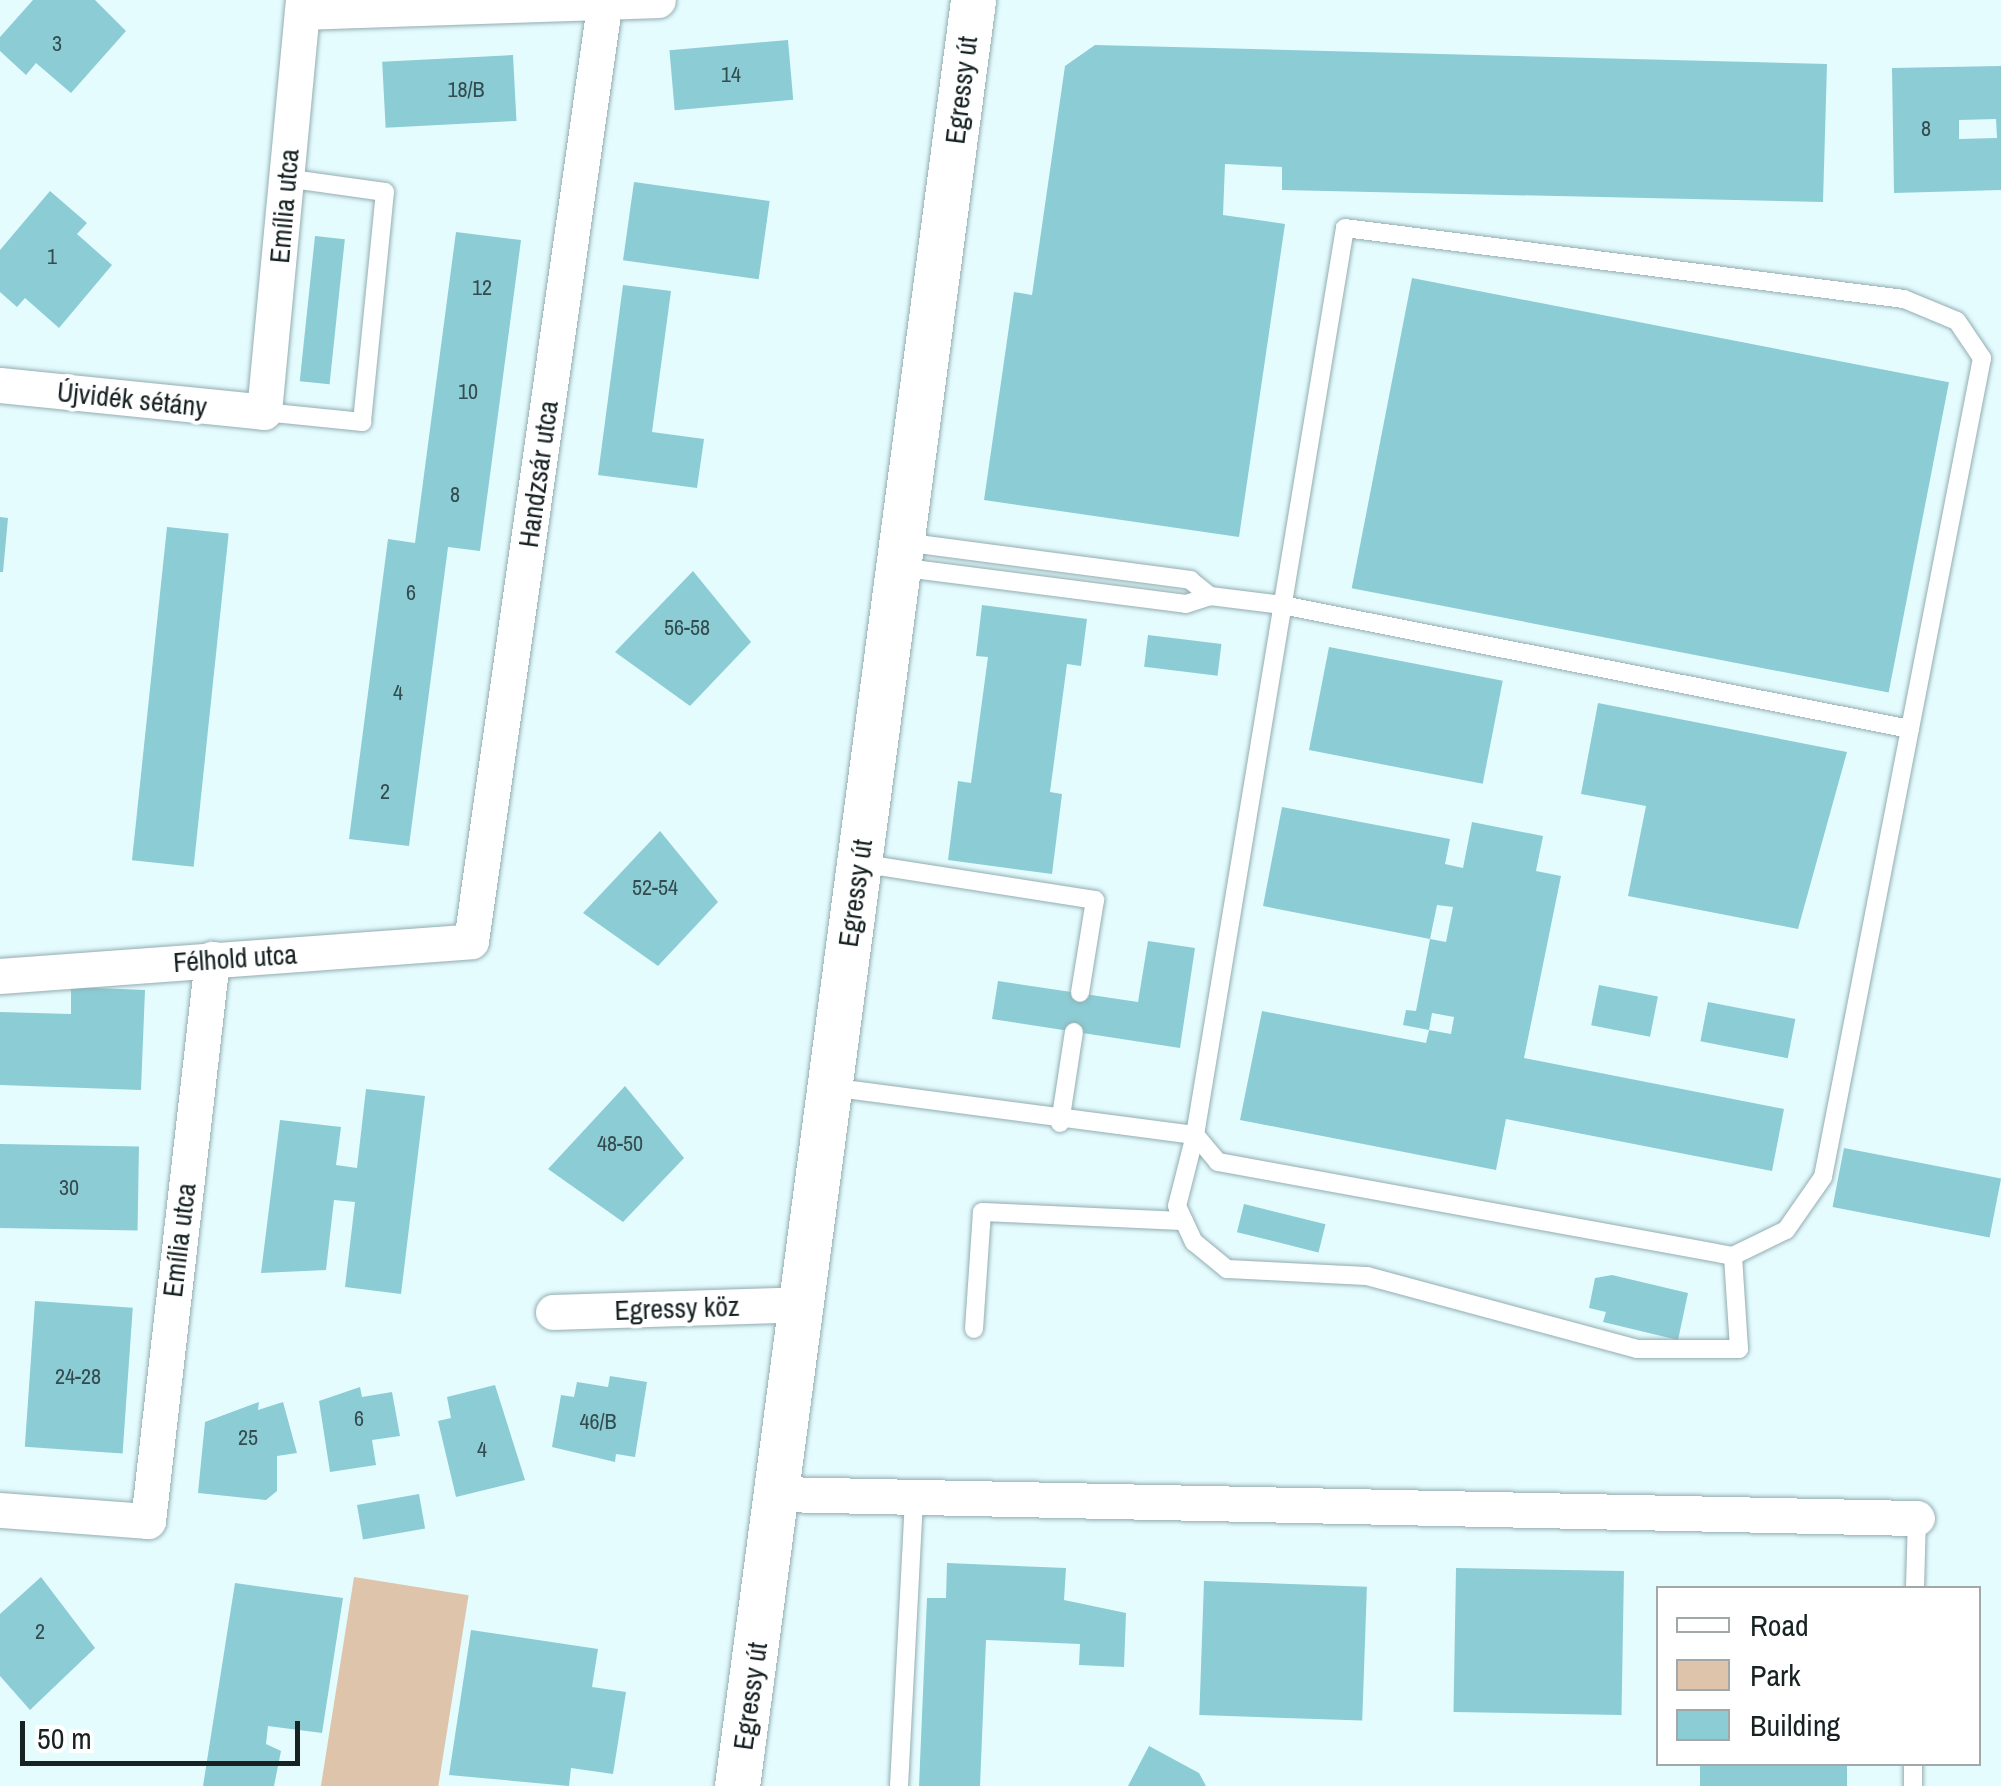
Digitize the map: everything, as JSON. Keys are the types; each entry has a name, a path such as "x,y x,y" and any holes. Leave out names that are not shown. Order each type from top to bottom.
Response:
{"street":[{"path":"303,6 604,6 658,0"},
{"name":"Egressy út","path":"737,1786 973,0"},
{"name":"Emília utca","path":"264,412 303,6"},
{"name":"Handzsár utca","path":"471,941 604,6"},
{"name":"Újvidék sétány","path":"0,385 264,412"},
{"name":"Félhold utca","path":"0,976 471,941"},
{"name":"Emília utca","path":"0,1510 148,1520 212,959"},
{"name":"Egressy köz","path":"553,1312 801,1304"},
{"path":"778,1494 1917,1518"}],"lane":[{"path":"264,412 362,422 385,192 286,178"},
{"path":"830,1087 1060,1123 1195,1135 1218,1162 1734,1256 1786,1230 1824,1177 1982,358 1957,321 1904,298 1345,228 1195,1135 1177,1206 1194,1242 1227,1269 1367,1276 1637,1348 1739,1348 1734,1256"},
{"path":"900,554 1186,604 1210,596 1282,605 1910,728"},
{"path":"859,863 1095,900 1080,993"},
{"path":"1060,1123 1074,1032"},
{"path":"974,1329 982,1212 1184,1220"},
{"path":"900,1786 914,1496"},
{"path":"1915,1586 1917,1518"}],"green space":[{"path":"354,1577 469,1595 438,1786 321,1786"}],"building":[{"path":"33,0 95,0 126,31 71,93 36,63 26,75 0,51 0,37"},
{"path":"788,40 793,100 675,110 669,50"},
{"path":"1095,45 1827,64 1823,202 1282,190 1282,167 1225,164 1223,215 1285,224 1239,537 984,500 1014,292 1032,295 1065,66"},
{"path":"513,55 516,121 386,128 382,62"},
{"path":"2001,66 2001,190 1894,193 1892,68","holes":["1996,119 1997,138 1959,139 1959,120"]},
{"path":"634,182 770,201 759,279 623,260"},
{"path":"50,191 87,223 77,234 112,265 59,328 25,298 17,307 0,292 0,250"},
{"path":"456,232 521,240 480,551 448,547 409,846 349,839 388,539 415,543"},
{"path":"315,236 345,239 330,384 300,381"},
{"path":"1412,278 1949,382 1889,693 1352,588"},
{"path":"623,285 671,291 652,432 704,439 697,488 598,475"},
{"path":"0,517 8,518 3,572 0,572"},
{"path":"167,527 229,533 194,867 132,860"},
{"path":"693,571 751,642 690,706 615,652"},
{"path":"982,605 1087,619 1081,666 1067,664 1050,792 1062,794 1052,874 948,860 958,781 971,783 988,657 976,656"},
{"path":"1148,635 1221,644 1218,676 1144,667"},
{"path":"1329,647 1503,681 1483,784 1309,750"},
{"path":"1598,703 1847,752 1798,929 1628,896 1646,806 1581,794"},
{"path":"1282,807 1450,839 1445,864 1463,868 1472,822 1543,836 1536,871 1561,876 1524,1058 1784,1109 1772,1171 1506,1119 1496,1170 1240,1120 1262,1011 1426,1043 1429,1030 1403,1025 1406,1010 1416,1011 1430,939 1263,906","holes":["1437,905 1453,907 1446,942 1430,939","1432,1013 1454,1017 1451,1034 1429,1030"]},
{"path":"660,831 718,902 658,966 583,913"},
{"path":"1148,941 1195,948 1180,1048 992,1019 998,981 1138,1002"},
{"path":"1599,985 1658,996 1650,1037 1591,1025"},
{"path":"71,987 145,990 141,1090 0,1085 0,1012 71,1014"},
{"path":"1708,1002 1795,1019 1788,1058 1700,1041"},
{"path":"625,1086 684,1158 623,1222 548,1169"},
{"path":"366,1089 425,1096 401,1294 345,1287 355,1202 334,1200 326,1270 261,1273 280,1120 341,1127 336,1165 357,1168"},
{"path":"0,1144 139,1146 138,1230 0,1228"},
{"path":"1844,1148 2001,1179 1990,1237 1833,1207"},
{"path":"1244,1204 1326,1224 1318,1252 1237,1232"},
{"path":"1612,1275 1688,1293 1678,1340 1603,1322 1606,1312 1589,1308 1595,1278"},
{"path":"35,1301 133,1308 123,1453 25,1447"},
{"path":"610,1376 647,1382 635,1457 616,1454 615,1462 552,1447 561,1395 574,1397 577,1382 608,1387"},
{"path":"495,1385 525,1480 456,1497 438,1421 451,1418 447,1397"},
{"path":"360,1387 362,1397 392,1392 400,1436 372,1440 376,1465 330,1472 319,1401"},
{"path":"259,1402 258,1410 283,1402 297,1453 277,1456 277,1491 266,1500 198,1493 205,1422"},
{"path":"419,1494 425,1528 363,1539 357,1505"},
{"path":"947,1563 1066,1568 1064,1600 1126,1613 1124,1667 1079,1665 1080,1644 986,1640 980,1786 919,1786 927,1598 946,1598"},
{"path":"1456,1568 1624,1571 1621,1715 1453,1712"},
{"path":"41,1577 95,1648 30,1710 0,1676 0,1614"},
{"path":"1204,1581 1367,1587 1362,1721 1199,1715"},
{"path":"235,1583 343,1598 322,1733 268,1726 266,1744 281,1751 274,1786 203,1786"},
{"path":"471,1630 598,1649 592,1687 626,1692 613,1774 571,1768 569,1786 449,1775"},
{"path":"1149,1746 1199,1773 1206,1786 1128,1786"},
{"path":"1700,1766 1847,1766 1847,1786 1700,1786"}]}
